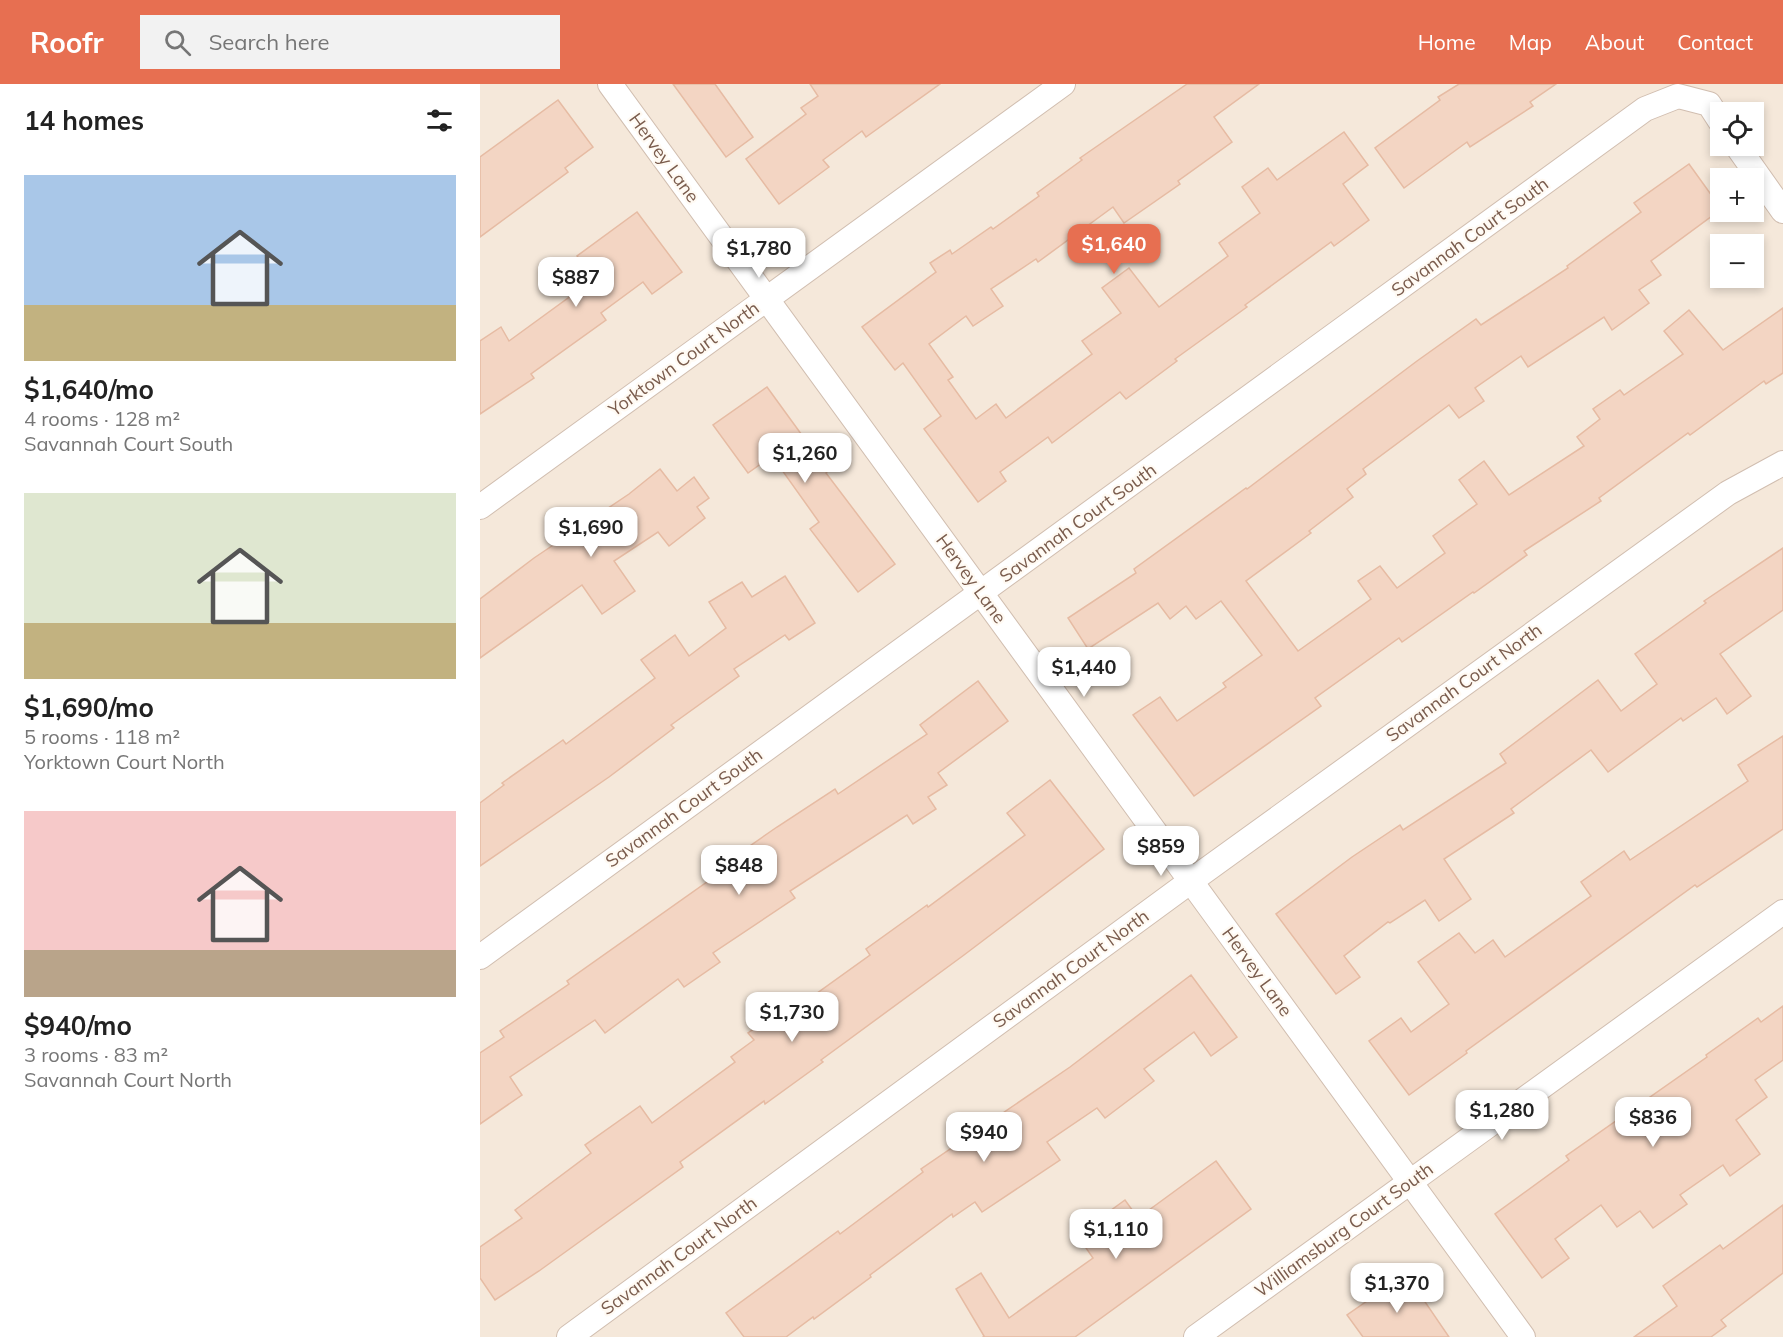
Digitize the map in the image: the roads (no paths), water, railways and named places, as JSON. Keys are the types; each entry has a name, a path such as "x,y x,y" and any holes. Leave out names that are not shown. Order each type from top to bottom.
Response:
{"street":[{"name":"Hervey Lane","path":"610,84 1523,1337"},
{"name":"Yorktown Court North","path":"480,507 1063,84"},
{"name":"Savannah Court South","path":"480,957 1645,109 1678,96 1708,104 1710,107"},
{"path":"1744,156 1783,211"},
{"name":"Savannah Court North","path":"569,1337 1191,881 1728,493 1783,463"},
{"name":"Williamsburg Court South","path":"1196,1337 1783,912"}]}
